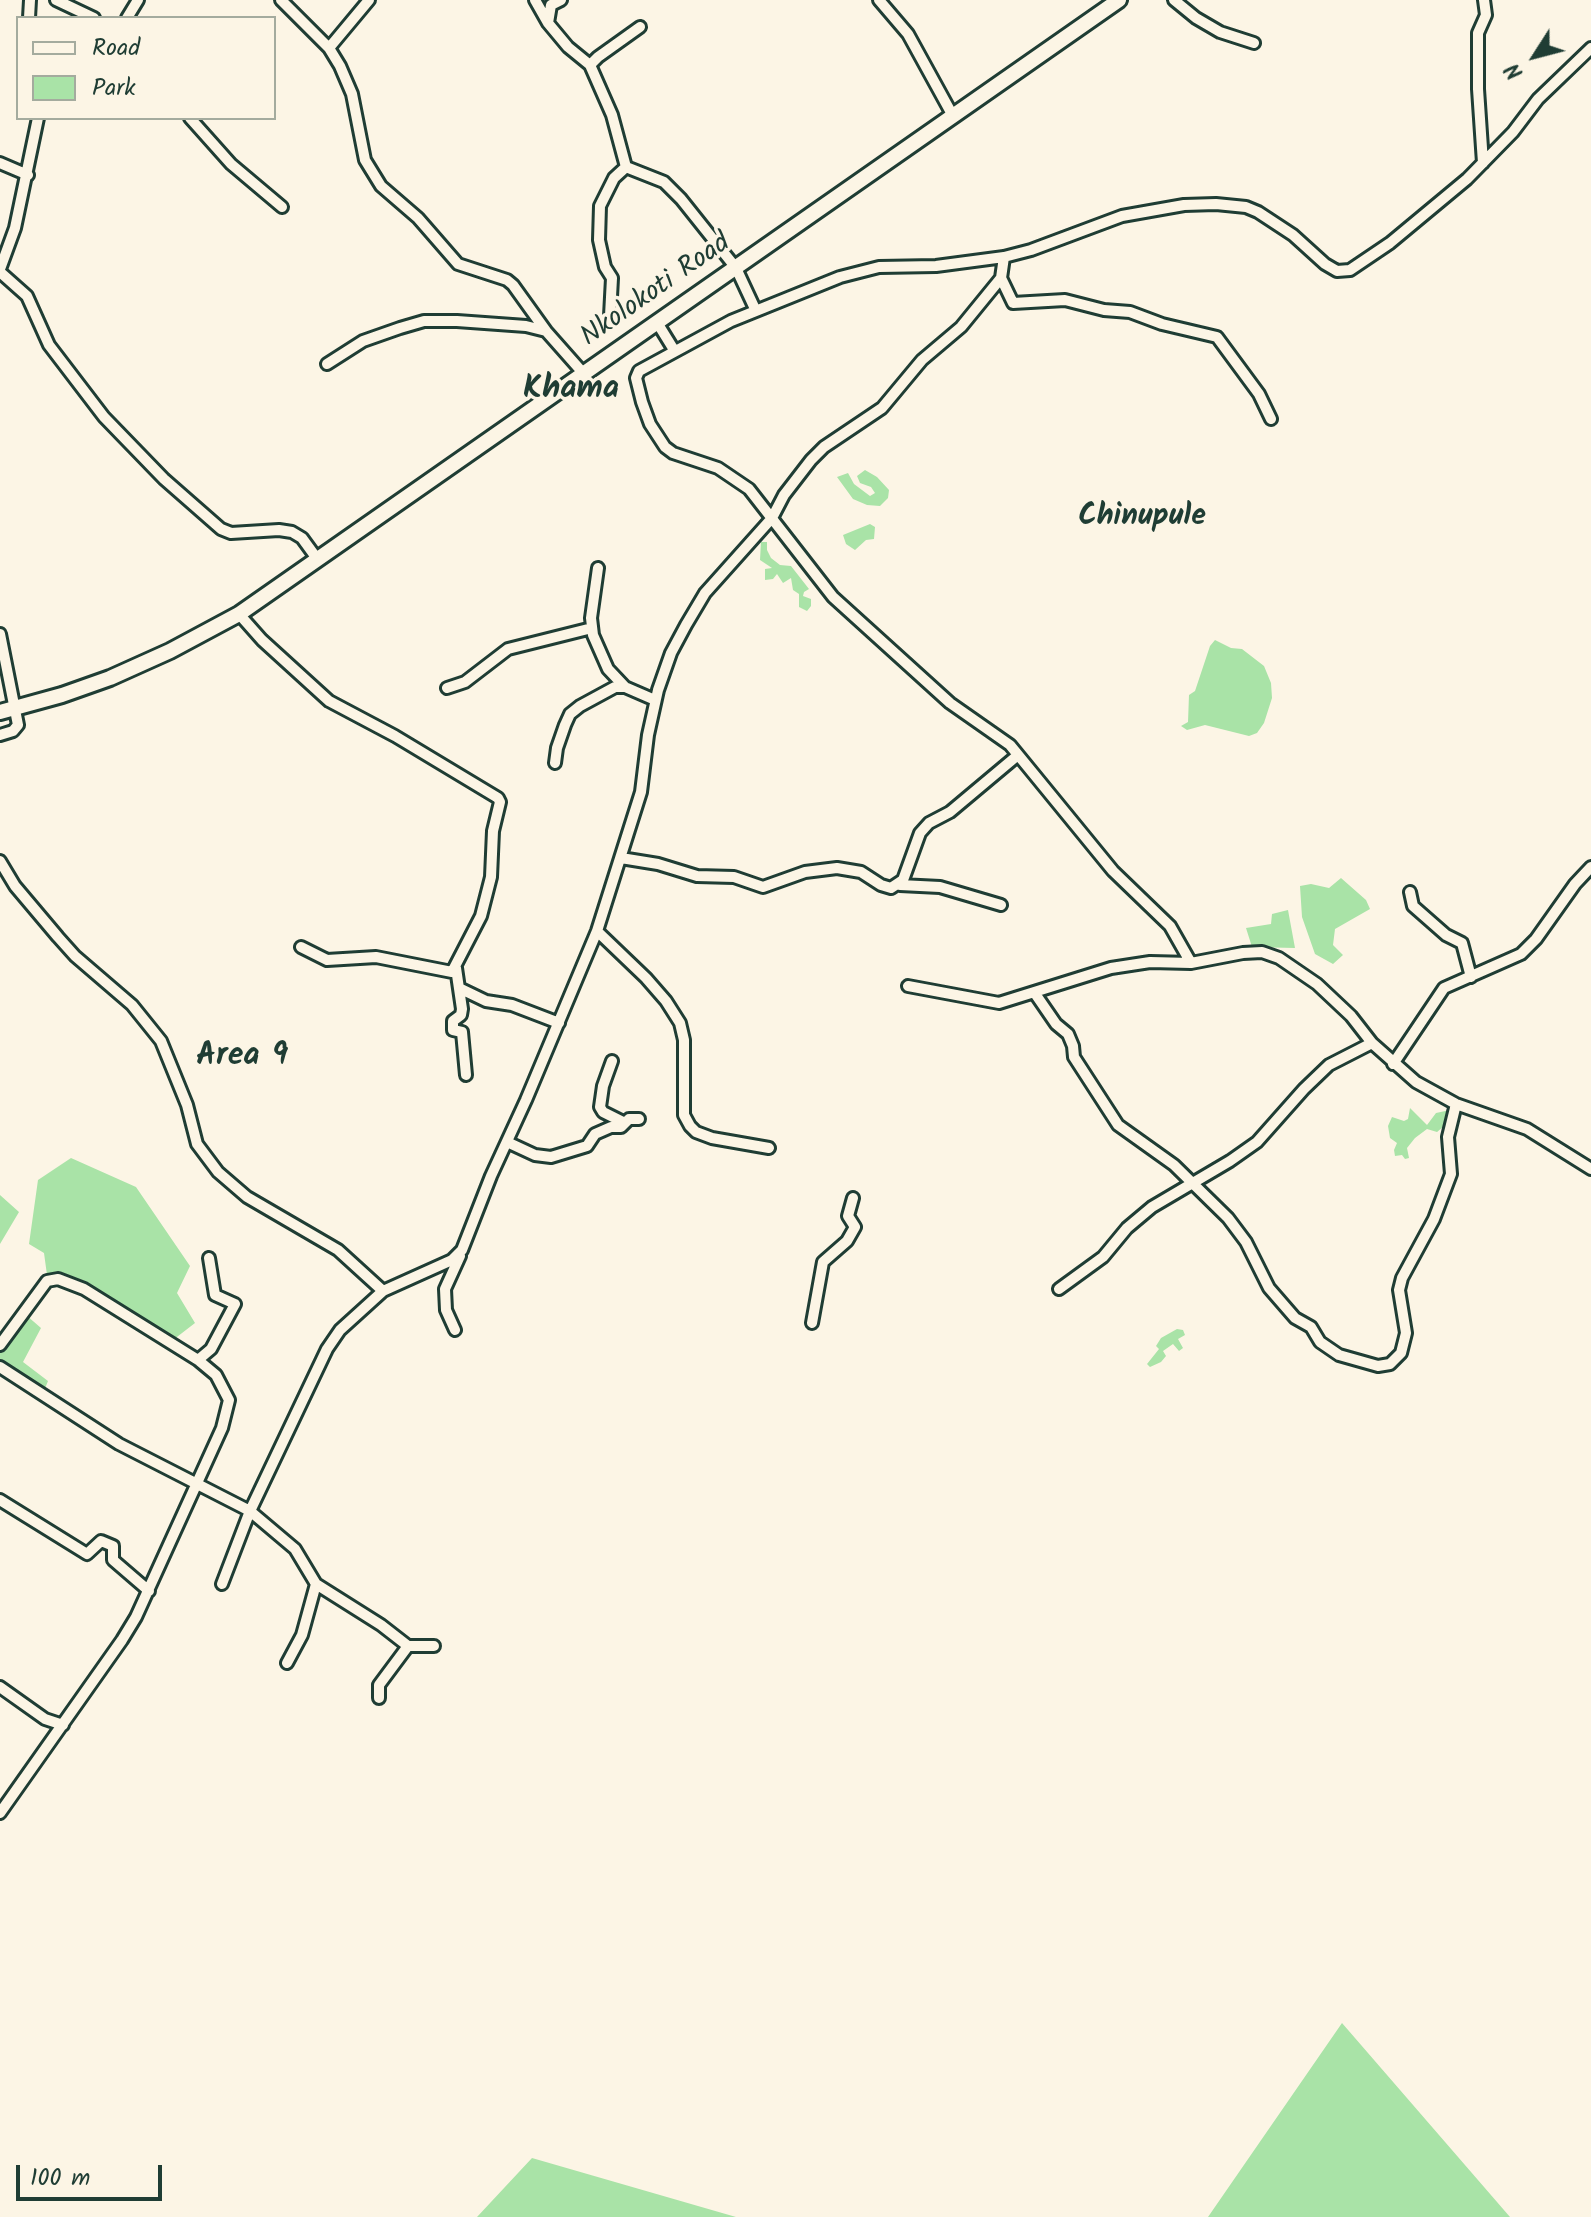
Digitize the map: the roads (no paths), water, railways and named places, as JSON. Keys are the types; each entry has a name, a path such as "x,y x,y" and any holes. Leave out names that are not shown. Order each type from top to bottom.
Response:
{"main road":[{"name":"Nkolokoti Road","path":"8,710 110,678 170,651 239,614 1119,0"}],"street":[{"path":"56,0 90,16"},
{"path":"281,0 329,48 340,66 352,94 365,160 381,186 412,212 458,264 507,280 513,285 546,331 584,374"},
{"path":"329,48 369,0"},
{"path":"535,0 548,23 568,47 596,56"},
{"path":"548,23 551,5 561,0"},
{"path":"879,0 908,34 953,116"},
{"path":"1174,0 1220,32 1254,43"},
{"path":"1483,163 1478,33 1486,15 1484,0"},
{"path":"596,56 640,27"},
{"path":"1191,963 1170,926 1113,871 1010,745 950,703 842,605 749,489 718,468 673,453 658,438 650,424 636,378 639,371 674,350 756,311 840,277 879,267 936,266 1004,257 1122,216 1184,205 1246,207 1293,235 1325,264 1337,271 1350,270 1390,243 1483,163 1513,132 1538,99 1591,48"},
{"path":"596,56 626,167"},
{"path":"38,120 15,228 0,268 27,296 49,345 96,407 164,479 221,529 231,533 292,532 302,538 318,560"},
{"path":"192,120 231,164 282,207"},
{"path":"0,163 28,175"},
{"path":"626,167 664,182 673,189 736,268 756,311"},
{"path":"610,316 612,278 605,267 599,240 600,206 614,178 626,167"},
{"path":"455,1330 446,1310 445,1289 597,931 641,792 655,700 671,653 705,593 772,518 784,495 811,460 824,447 882,408 922,360 961,327 1001,278 1004,257"},
{"path":"1001,278 1013,303 1065,300 1104,310 1130,312 1162,324 1217,337 1259,394 1271,419"},
{"path":"327,364 363,341 424,321 526,326 546,331"},
{"path":"658,324 674,350"},
{"path":"598,568 592,628 604,662 625,687"},
{"path":"239,614 262,640 329,701 395,736 500,802 493,831 491,877 477,927 456,968 448,973 423,965 361,956 327,960 301,947"},
{"path":"447,688 465,682 508,649 592,628"},
{"path":"0,634 8,710 16,729 0,735"},
{"path":"555,763 557,748 570,714 615,687 625,687 655,700"},
{"path":"900,885 920,833 929,823 950,812 1018,755"},
{"path":"621,858 658,864 697,876 734,877 763,887 805,872 837,868 861,872 891,888 900,885 940,887 1001,905"},
{"path":"0,861 15,886 58,937 75,956 132,1005 161,1041 187,1105 197,1144 218,1172 247,1197 338,1250 383,1291"},
{"path":"1393,1064 1440,992 1448,985 1512,960 1528,948 1591,867"},
{"path":"1410,892 1413,906 1422,916 1462,943 1471,977"},
{"path":"597,931 646,978 680,1023 684,1040 684,1115 690,1126 712,1138 769,1148"},
{"path":"908,986 999,1003 1111,968 1150,962 1191,963 1252,952 1279,958 1305,974 1337,1002 1372,1043 1416,1082 1456,1104 1527,1129 1591,1169"},
{"path":"456,968 462,1009 461,1015 453,1021 453,1030 462,1032 466,1075"},
{"path":"459,988 486,1001 512,1005 559,1023"},
{"path":"1034,992 1056,1024 1068,1034 1074,1057 1118,1125 1174,1165 1228,1218 1246,1242 1269,1288 1295,1318 1311,1327 1320,1342 1339,1355 1382,1367 1401,1353 1406,1333 1399,1290 1402,1278 1434,1219 1451,1174 1448,1137 1456,1104"},
{"path":"1059,1289 1103,1257 1127,1228 1152,1207 1257,1142 1329,1065 1372,1043"},
{"path":"612,1061 600,1107 603,1112 625,1123"},
{"path":"507,1142 535,1155 551,1157 587,1146 595,1134 611,1127 621,1127 629,1119 639,1119"},
{"path":"812,1323 823,1262 847,1241 855,1227 848,1216 853,1198"},
{"path":"222,1584 250,1511 327,1349 340,1330 383,1291 452,1260 462,1250"},
{"path":"198,1360 211,1349 235,1304 215,1295 209,1258"},
{"path":"0,1345 47,1281 58,1279 84,1289 198,1360 216,1375 229,1400 222,1428 149,1591 122,1640 0,1813"},
{"path":"0,1367 119,1444 250,1511 295,1549 316,1584 408,1646 434,1646"},
{"path":"0,1500 87,1554 101,1541 113,1546 113,1560 149,1591"},
{"path":"287,1663 302,1635 316,1584"},
{"path":"379,1698 379,1685 408,1646"},
{"path":"0,1687 45,1719 63,1725"}],"district":[{"name":"Khama","path":"571,392"},
{"name":"Chinupule","path":"1142,519"},
{"name":"Area 9","path":"242,1059"}]}
